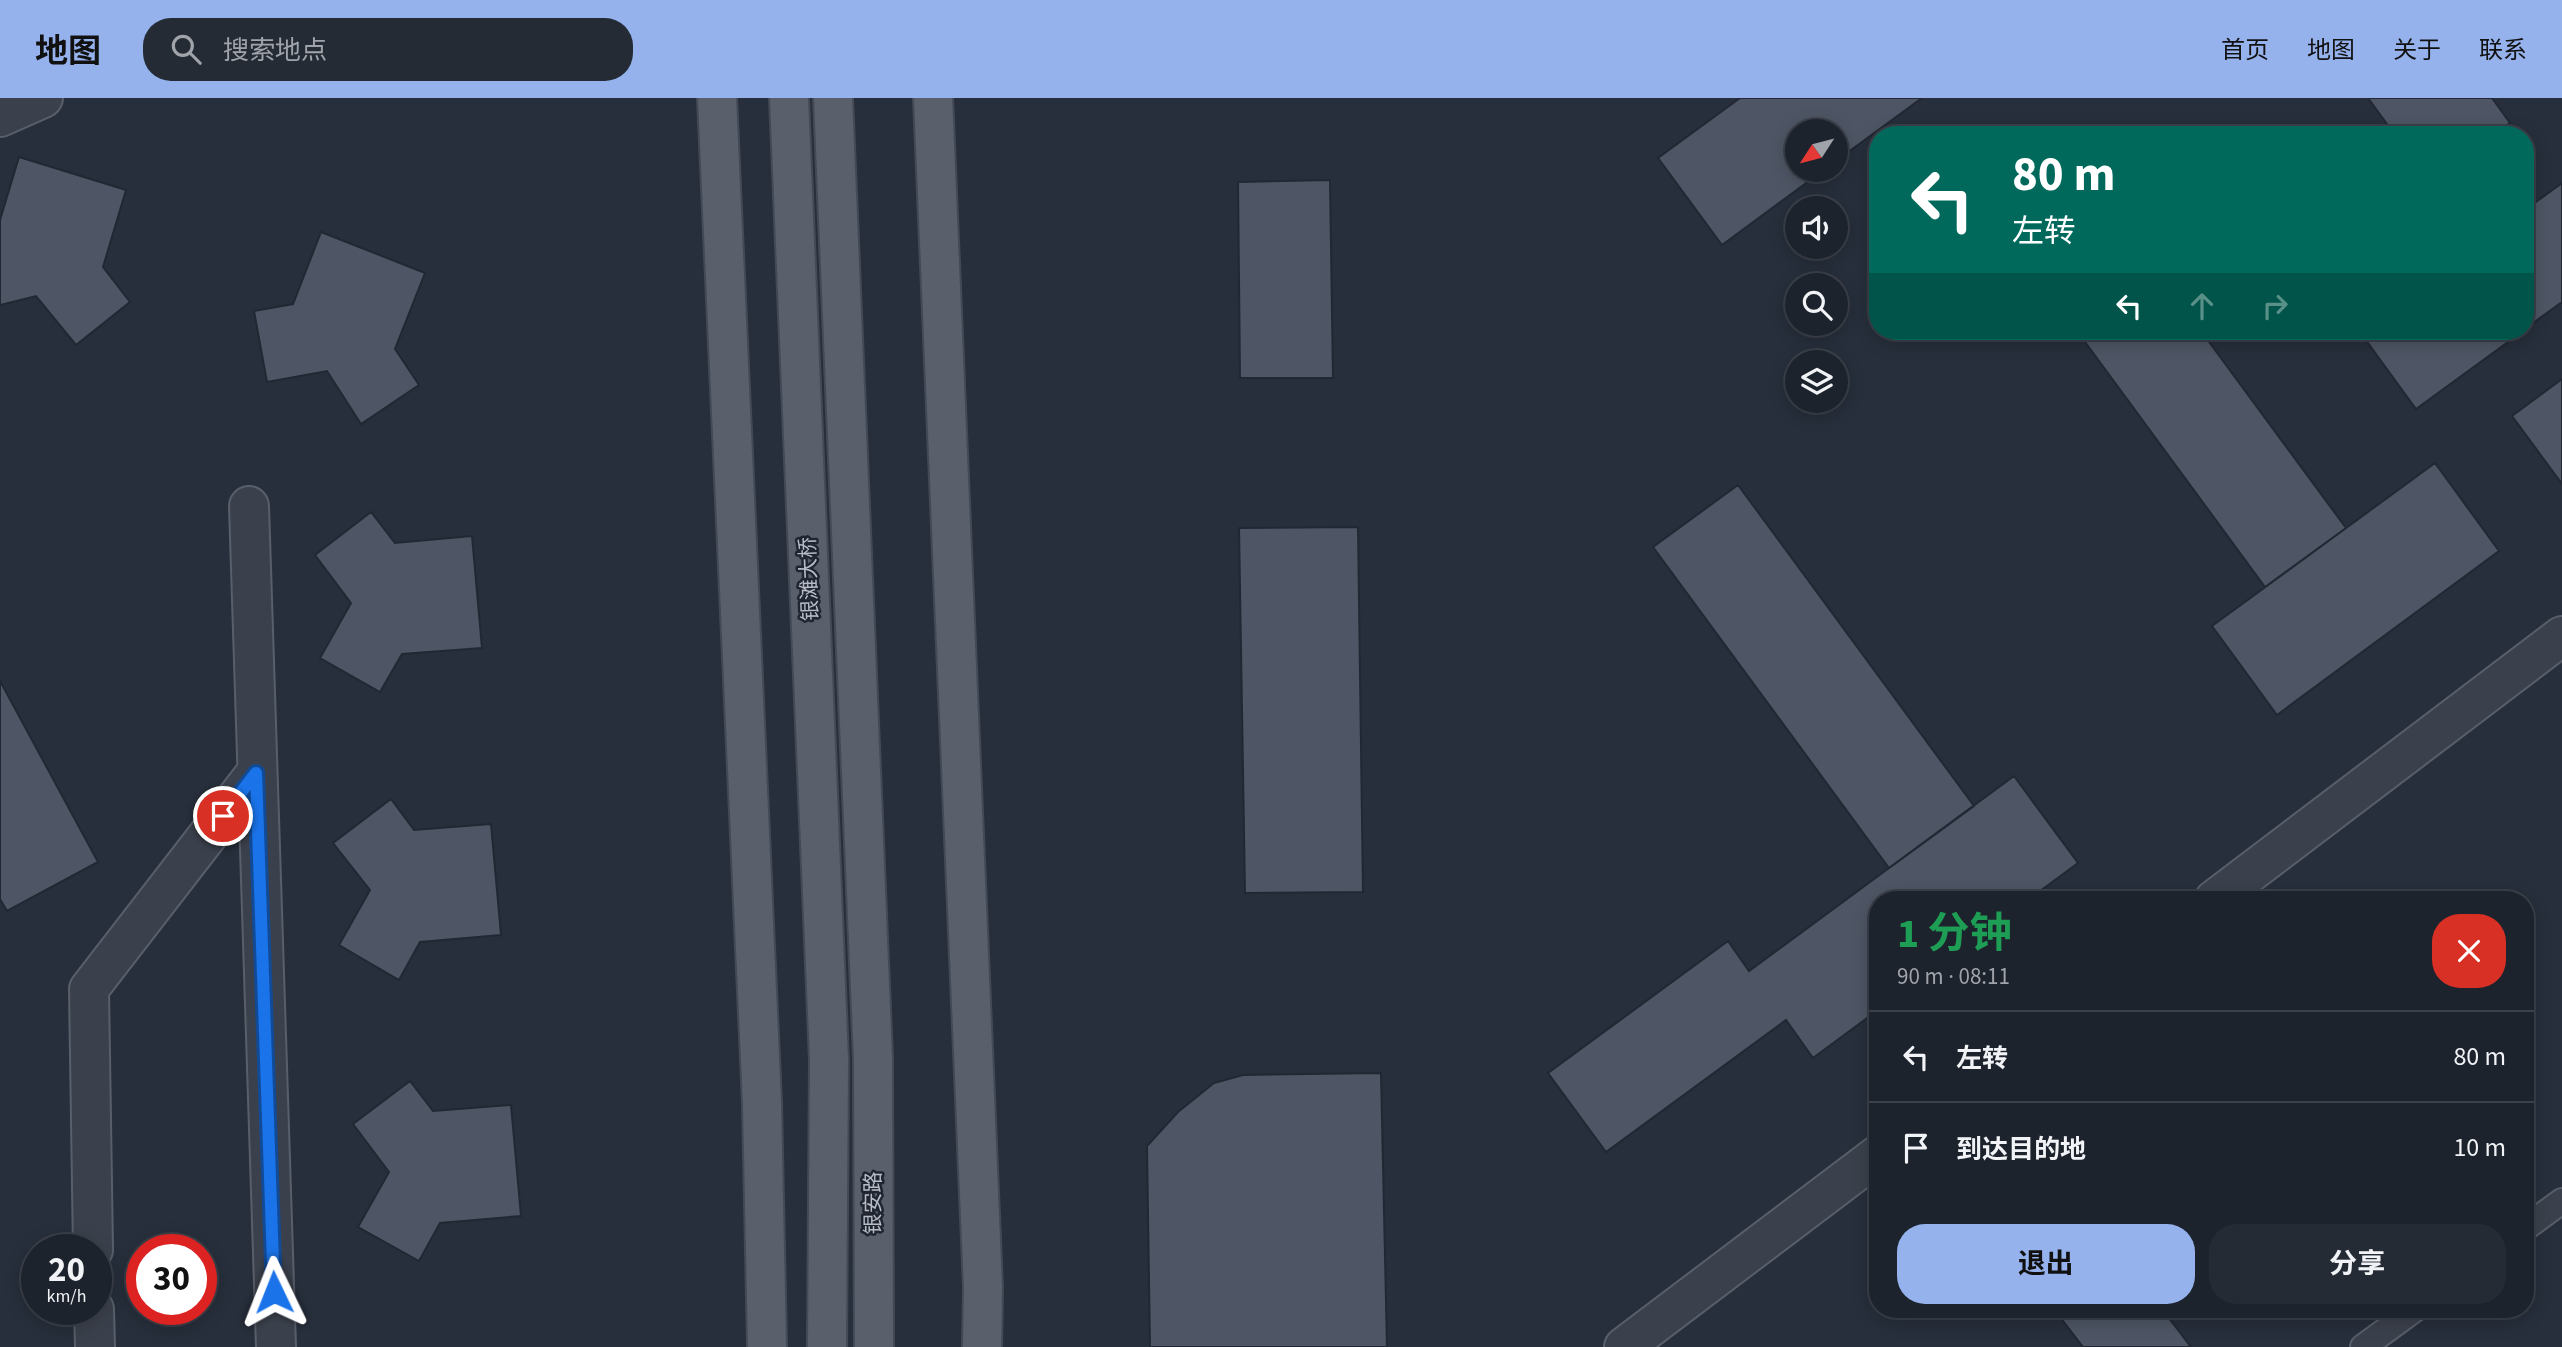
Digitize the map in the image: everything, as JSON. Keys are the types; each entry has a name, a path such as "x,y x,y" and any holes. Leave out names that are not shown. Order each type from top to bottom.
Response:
{"main road":[{"path":"718,98 762,1103 767,1347"},
{"name":"银滩大桥","path":"789,98 829,1060 827,1347"},
{"name":"银滩大桥","path":"833,98 873,1059"},
{"path":"933,98 982,1260 982,1347"},
{"name":"银安路","path":"873,1059 874,1347"}],"street":[{"path":"0,117 43,98"},
{"path":"249,506 276,1347"},
{"path":"2226,891 2562,636"},
{"path":"93,1234 89,989 256,773"},
{"path":"1624,1347 1869,1161"},
{"path":"94,1325 95,1347"}],"lane":[{"path":"2534,1221 2562,1201"},
{"path":"2363,1347 2403,1318"}],"building":[{"path":"1740,98 1922,98 1884,126 1869,126 1869,137 1848,152 1848,119 1785,119 1785,182 1808,182 1785,196 1785,199 1722,245 1658,158"},
{"path":"2368,98 2492,98 2510,123 2506,126 2388,126"},
{"path":"19,157 126,190 103,267 130,302 76,345 36,296 0,305 0,220"},
{"path":"1330,180 1333,378 1240,378 1238,182"},
{"path":"2562,183 2562,302 2534,322 2534,203"},
{"path":"321,232 425,273 395,349 419,385 361,424 327,371 267,382 254,311 293,304"},
{"path":"2084,340 2208,340 2346,528 2265,587"},
{"path":"2366,340 2511,340 2416,409"},
{"path":"2562,379 2562,484 2512,416"},
{"path":"2435,463 2499,551 2277,715 2212,626"},
{"path":"1738,485 1974,806 1889,868 1653,547"},
{"path":"371,512 395,543 472,536 482,648 402,654 380,692 320,658 351,603 315,555"},
{"path":"1358,527 1363,892 1245,893 1239,528"},
{"path":"0,681 98,862 7,911 0,899"},
{"path":"2014,776 2078,863 2040,891 1869,891 1869,1017 1813,1058 1786,1020 1606,1152 1548,1073 1728,941 1749,971"},
{"path":"391,799 414,830 491,824 501,935 420,942 399,980 339,945 370,890 333,843"},
{"path":"1381,1073 1387,1347 1150,1347 1147,1146 1178,1112 1214,1083 1243,1075"},
{"path":"410,1081 433,1111 511,1105 521,1216 440,1223 419,1261 358,1227 389,1172 353,1124"},
{"path":"2061,1318 2169,1318 2191,1347 2083,1347"}],"route":[{"path":"223,816 256,773 274,1292"}]}
